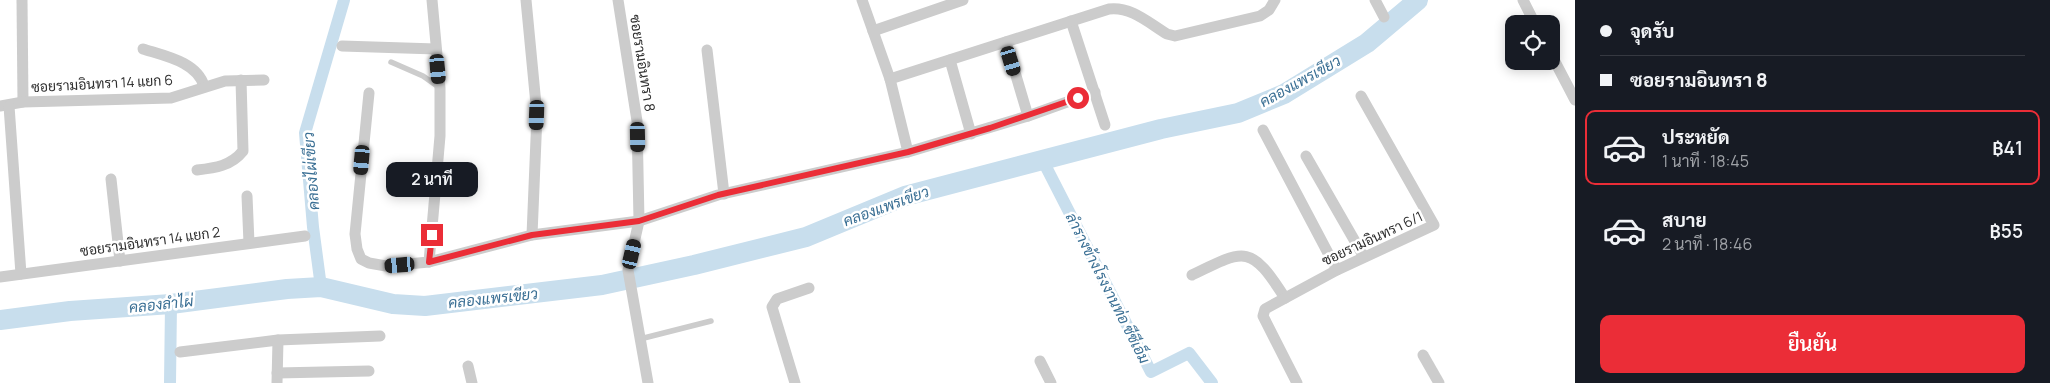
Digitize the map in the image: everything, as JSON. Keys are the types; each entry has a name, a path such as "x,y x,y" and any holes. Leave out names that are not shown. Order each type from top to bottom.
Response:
{"street":[{"path":"22,0 23,102"},
{"path":"429,262 439,161 440,88 432,0"},
{"path":"526,0 537,115 532,235"},
{"name":"ซอยรามอินทรา 8","path":"618,0 637,120 639,221 628,270 640,340"},
{"path":"862,0 890,79 908,152"},
{"path":"873,31 962,0"},
{"path":"890,79 1118,7 1128,10 1167,34 1182,35 1260,16 1269,10 1275,0"},
{"path":"1375,0 1384,17"},
{"path":"1523,0 1531,15"},
{"path":"1071,21 1105,125"},
{"path":"1006,42 1028,116"},
{"path":"342,46 436,49"},
{"path":"142,49 191,67 202,78 204,86"},
{"path":"707,50 724,194"},
{"path":"950,60 971,134"},
{"path":"1559,70 1575,100"},
{"path":"197,170 220,167 234,160 243,151 241,80"},
{"name":"ซอยรามอินทรา 14 แยก 6","path":"5,106 23,102 171,98 204,86 225,81 264,80"},
{"path":"369,92 356,234 357,249 361,259 369,263 386,266 429,262 532,235 639,221 724,194 908,152 1028,116 1095,92"},
{"name":"ซอยรามอินทรา 6/1","path":"1297,383 1263,312 1265,309 1338,270 1434,226 1360,96"},
{"path":"5,106 21,274"},
{"path":"1263,130 1338,270"},
{"path":"1306,156 1364,258"},
{"path":"111,179 120,261"},
{"path":"247,196 249,243"},
{"name":"ซอยรามอินทรา 14 แยก 2","path":"0,277 305,236"},
{"path":"1192,276 1228,257 1245,256 1262,265 1285,298"},
{"path":"795,383 772,307 777,299 809,288"},
{"path":"180,352 278,340 380,336"},
{"path":"278,340 277,378 369,371"},
{"path":"640,340 648,383"},
{"path":"1424,355 1439,383"},
{"path":"1040,360 1051,383"},
{"path":"468,366 472,383"}],"lane":[{"path":"391,62 423,76 440,88"},
{"path":"640,340 711,321"}],"waterway":[{"name":"คลองไผ่เขียว","path":"321,287 313,227 305,133 344,0"},
{"name":"คลองแพรเขียว","path":"0,320 70,311 171,304 287,289 321,287 393,304 425,306 602,285 694,265 806,237 905,196 1161,129 1238,113 1284,94 1367,43 1418,0"},
{"name":"ลำรางข้างโรงงานท่อ ซีซีเอ็ม","path":"1042,159 1151,372 1189,353 1212,383"},
{"name":"คลองลำไผ่","path":"170,383 171,304"}],"route":[{"path":"432,235 429,262 532,235 639,221 718,195 908,152 1028,116 1078,98"}]}
